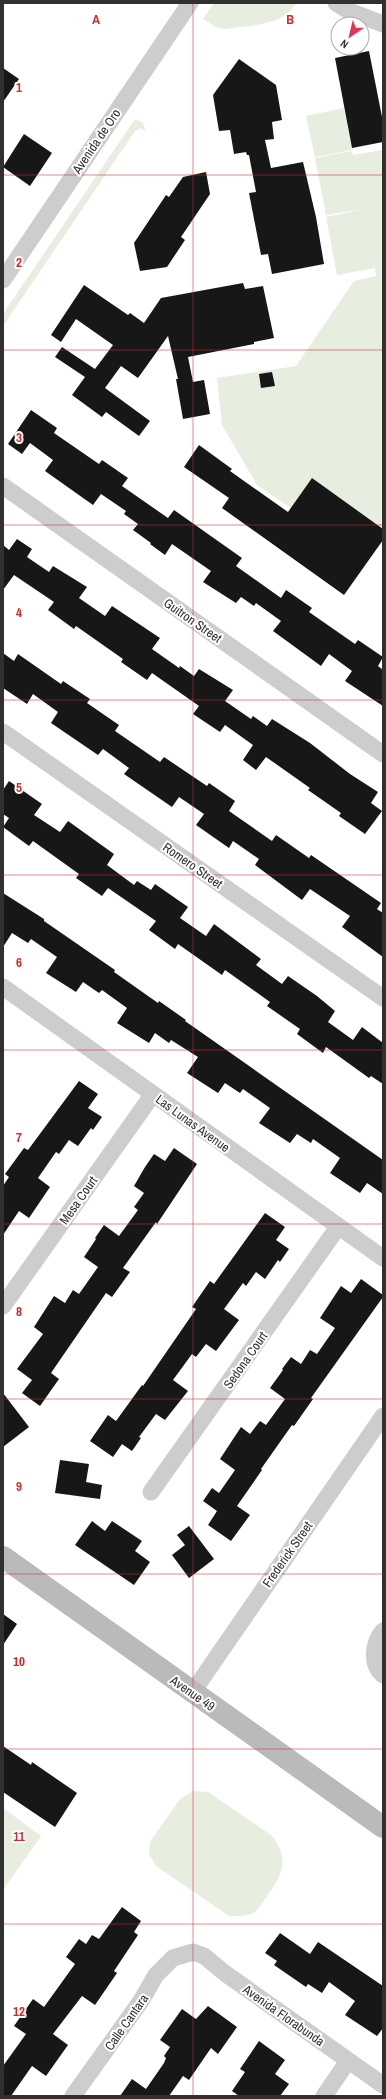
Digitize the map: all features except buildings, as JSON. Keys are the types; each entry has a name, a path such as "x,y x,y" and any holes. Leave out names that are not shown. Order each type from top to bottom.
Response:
{"street":[{"name":"Avenida de Oro","path":"3,280 190,3"},
{"path":"336,3 349,11 383,24"},
{"name":"Guitron Street","path":"3,486 383,754"},
{"name":"Romero Street","path":"3,732 383,998"},
{"name":"Las Lunas Avenue","path":"3,987 383,1258"},
{"name":"Mesa Court","path":"3,1306 153,1094"},
{"name":"Sedona Court","path":"151,1492 338,1227"},
{"name":"Frederick Street","path":"192,1692 383,1416"},
{"name":"Avenue 49","path":"3,1557 383,1827"},
{"path":"383,1631 375,1646 374,1659 383,1675"},
{"name":"Avenida Florabunda","path":"183,1954 192,1952 204,1956 226,1974 383,2085"},
{"name":"Calle Cantara","path":"73,2096 141,2001 164,1964 183,1954"},
{"path":"324,2096 348,2061"}],"shaded area":[{"path":"214,3 296,3 290,11 275,20 255,25 226,29 218,28 203,19"},
{"path":"344,108 352,150 315,157 306,116"},
{"path":"135,119 143,123 146,132 141,128 135,131 3,326 3,314"},
{"path":"383,150 383,529 312,478 291,508 257,485 222,425 217,378 296,366 354,281 376,276 375,268 337,275 326,217 363,209 326,215 315,158 352,151 353,155"},
{"path":"193,1791 208,1792 271,1835 281,1852 282,1866 277,1881 259,1908 253,1913 243,1916 229,1916 156,1866 149,1854 150,1842 180,1799"},
{"path":"3,1808 41,1836 3,1890"}]}
